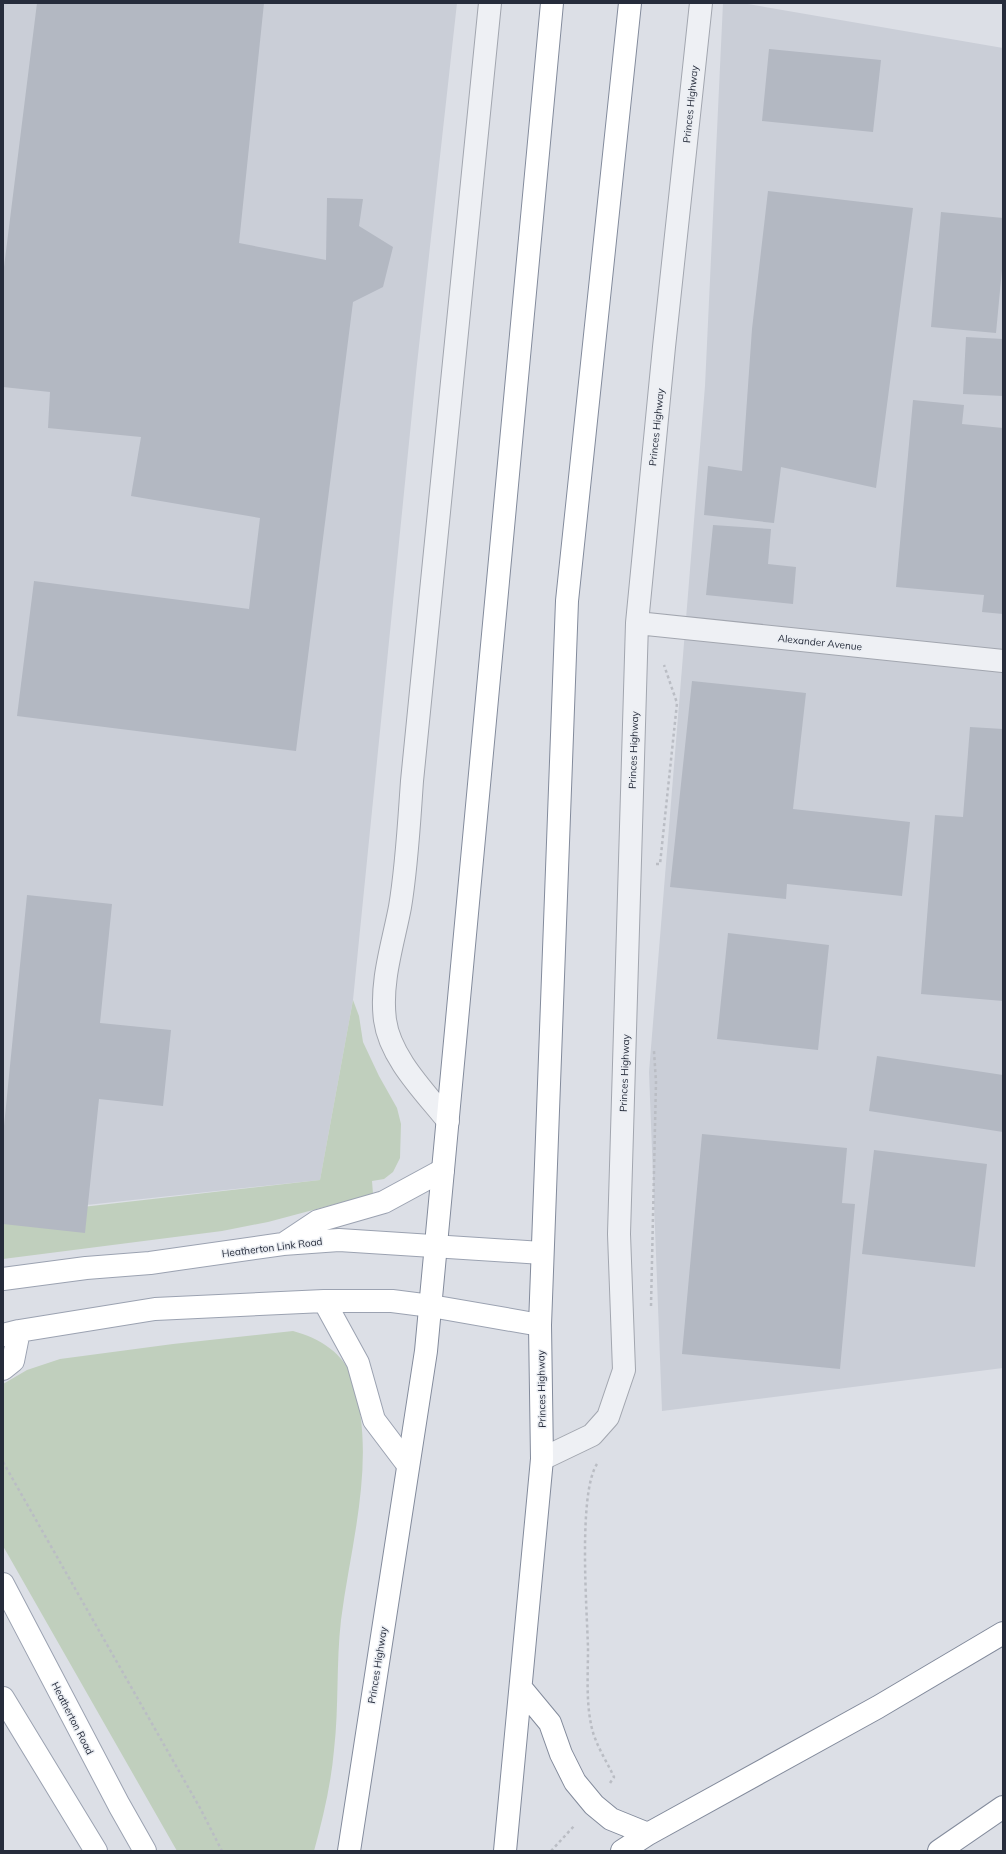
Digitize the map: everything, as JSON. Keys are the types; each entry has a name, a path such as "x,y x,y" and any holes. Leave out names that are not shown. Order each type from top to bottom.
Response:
{"main road":[{"name":"Princes Highway","path":"349,1851 426,1351 431,1306 552,3"},
{"name":"Princes Highway","path":"504,1851 542,1459 540,1325 542,1253 567,601 630,3"},
{"path":"283,1244 318,1221 384,1202 443,1170"},
{"name":"Heatherton Link Road","path":"3,1279 86,1268 150,1263 283,1244 339,1240 542,1253"},
{"path":"324,1300 358,1363 374,1420 408,1465"},
{"path":"3,1369 13,1361 11,1333 155,1310 324,1300 392,1302 431,1306 540,1325"},
{"name":"Heatherton Road","path":"3,1584 115,1798 145,1851"},
{"path":"622,1851 648,1834 878,1707 1003,1633"},
{"path":"521,1688 550,1723 561,1754 575,1782 594,1805 612,1819 648,1834"},
{"path":"3,1698 96,1851"},
{"path":"939,1851 1003,1807"}],"street":[{"path":"448,1121 408,1072 393,1044 385,1021 385,984 402,887 490,3"},
{"name":"Princes Highway","path":"542,1459 592,1435 604,1422 608,1417 624,1370 619,1234 637,623 664,339 701,3"},
{"name":"Alexander Avenue","path":"637,623 1003,661"}],"path":[{"path":"3,1462 200,1808 222,1851"}],"shaded area":[{"path":"3,3 457,3 416,373 353,1000 320,1180 3,1214"},
{"path":"723,3 742,3 1003,48 1003,1368 662,1411 649,1072 705,386"}],"green space":[{"path":"353,1000 359,1016 363,1042 379,1076 397,1108 401,1124 400,1158 393,1172 384,1179 372,1181 373,1194 268,1222 222,1231 3,1259 3,1216 320,1180"},
{"path":"293,1331 312,1338 330,1348 344,1362 353,1381 360,1410 363,1440 360,1500 339,1636 334,1750 329,1788 314,1851 177,1851 3,1546 3,1384 27,1370 60,1359 173,1344"}],"building":[{"path":"37,3 264,3 239,243 326,260 327,198 363,199 359,226 393,247 383,287 353,302 296,751 17,716 34,581 249,609 260,518 131,496 141,437 48,428 50,392 3,387 3,275"},
{"path":"769,49 881,60 873,132 762,121"},
{"path":"768,191 913,208 876,488 781,467 774,523 704,515 708,466 742,471 752,329"},
{"path":"941,212 1003,218 1003,259 996,333 931,327"},
{"path":"966,337 1003,339 1003,396 963,394"},
{"path":"913,400 964,405 962,424 1003,428 1003,614 982,612 984,595 896,587"},
{"path":"713,525 771,529 768,564 796,567 793,604 706,595"},
{"path":"692,681 806,693 793,809 910,822 902,896 787,884 786,899 670,887"},
{"path":"970,727 1003,729 1003,1001 921,994 935,815 963,817"},
{"path":"27,895 112,904 100,1023 171,1030 163,1106 99,1099 85,1233 3,1224 3,1136"},
{"path":"728,933 829,945 818,1050 717,1039"},
{"path":"877,1056 1003,1075 1003,1132 869,1111"},
{"path":"702,1134 847,1148 842,1203 855,1204 840,1369 682,1354"},
{"path":"874,1150 987,1164 975,1267 862,1254"}]}
